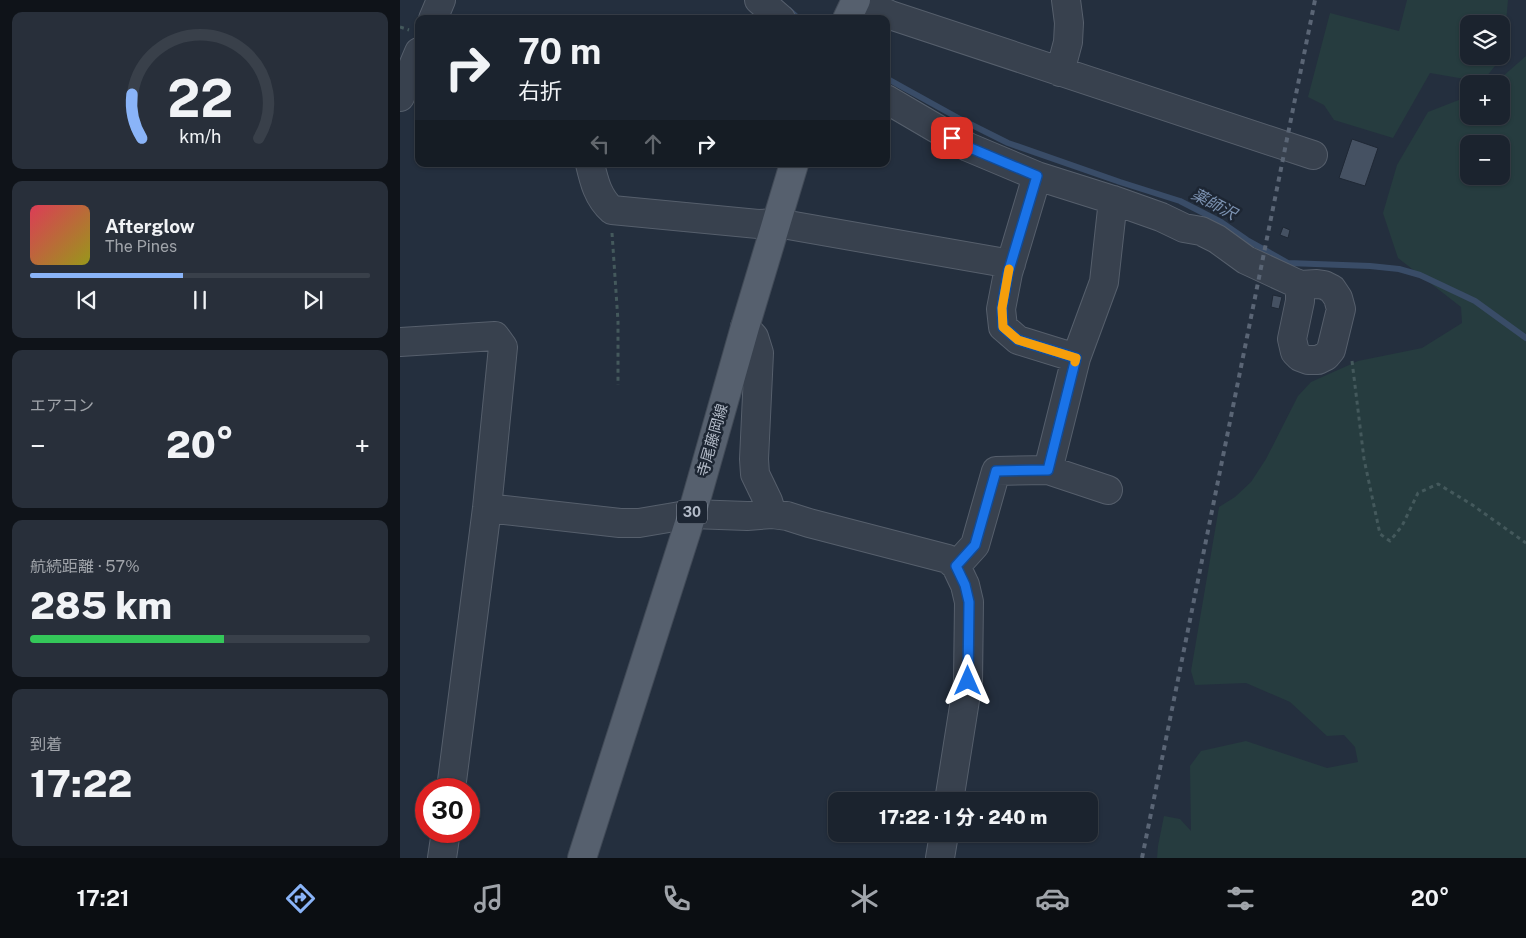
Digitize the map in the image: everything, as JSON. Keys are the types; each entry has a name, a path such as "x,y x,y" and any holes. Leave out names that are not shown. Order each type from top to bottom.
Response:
{"main road":[{"path":"849,15 857,0"},
{"name":"寺尾藤岡線","path":"582,858 692,514 793,167"}],"street":[{"path":"435,15 441,0"},
{"path":"759,0 776,15"},
{"path":"857,0 890,15 1313,155"},
{"path":"1060,72 1068,42 1069,23 1066,0"},
{"path":"400,97 415,61"},
{"path":"890,100 968,147 1037,176 1113,200 1184,228 1202,231 1217,239 1246,260 1300,285"},
{"path":"591,167 599,193 605,204 612,210 758,224 777,223 1011,264"},
{"path":"1037,176 1008,273 1002,308 1003,327 1018,340 1076,358"},
{"path":"1048,470 1076,358 1104,282 1113,200"},
{"path":"745,327 754,337 759,354 755,474 772,514"},
{"path":"400,342 495,336 503,347 487,508 452,778"},
{"path":"956,566 975,545 996,471 1048,470 1108,490"},
{"path":"487,508 620,523 639,523 692,514 747,516 772,514 787,516 948,559 956,566 965,585 969,602 968,681 950,792"},
{"path":"940,858 943,842"},
{"path":"442,858 444,843"}],"path":[{"path":"612,210 618,321 618,385"},
{"path":"1352,356 1364,460 1380,534 1390,541 1402,526 1418,493 1438,484 1471,504 1526,543"}],"green space":[{"path":"1407,0 1508,0 1507,15 1460,15 1460,65 1496,65 1488,75 1460,75 1460,78 1430,73 1393,138 1334,120 1324,105 1308,97 1330,13 1399,31"},
{"path":"1526,56 1526,858 1157,858 1164,816 1180,819 1191,831 1190,766 1201,751 1246,741 1327,768 1358,762 1355,747 1344,735 1327,736 1290,702 1246,683 1195,685 1191,671 1219,507 1235,497 1251,482 1266,459 1298,396 1311,382 1358,361 1422,348 1462,323 1461,307 1398,258 1383,213 1397,165 1428,112 1460,100 1460,125 1510,125 1510,75 1504,75"}],"building":[{"path":"1352,139 1378,148 1365,186 1339,178"},
{"path":"1283,227 1290,230 1288,238 1280,235"},
{"path":"1273,295 1282,297 1279,309 1271,307"}],"waterway":[{"name":"薬師沢","path":"789,10 795,15"},
{"name":"薬師沢","path":"890,80 1008,143 1180,201 1221,222 1247,240 1288,263 1370,266 1399,269 1420,275 1475,301 1526,338"}],"railway":[{"path":"1142,858 1315,0"}],"slow traffic":[{"path":"1009,269 1002,308 1003,327 1018,340 1076,358 1075,362"}],"route":[{"path":"952,138 968,147 1037,176 1008,273 1002,308 1003,327 1018,340 1076,358 1048,470 996,471 975,545 956,566 965,585 969,602 968,681"}]}
